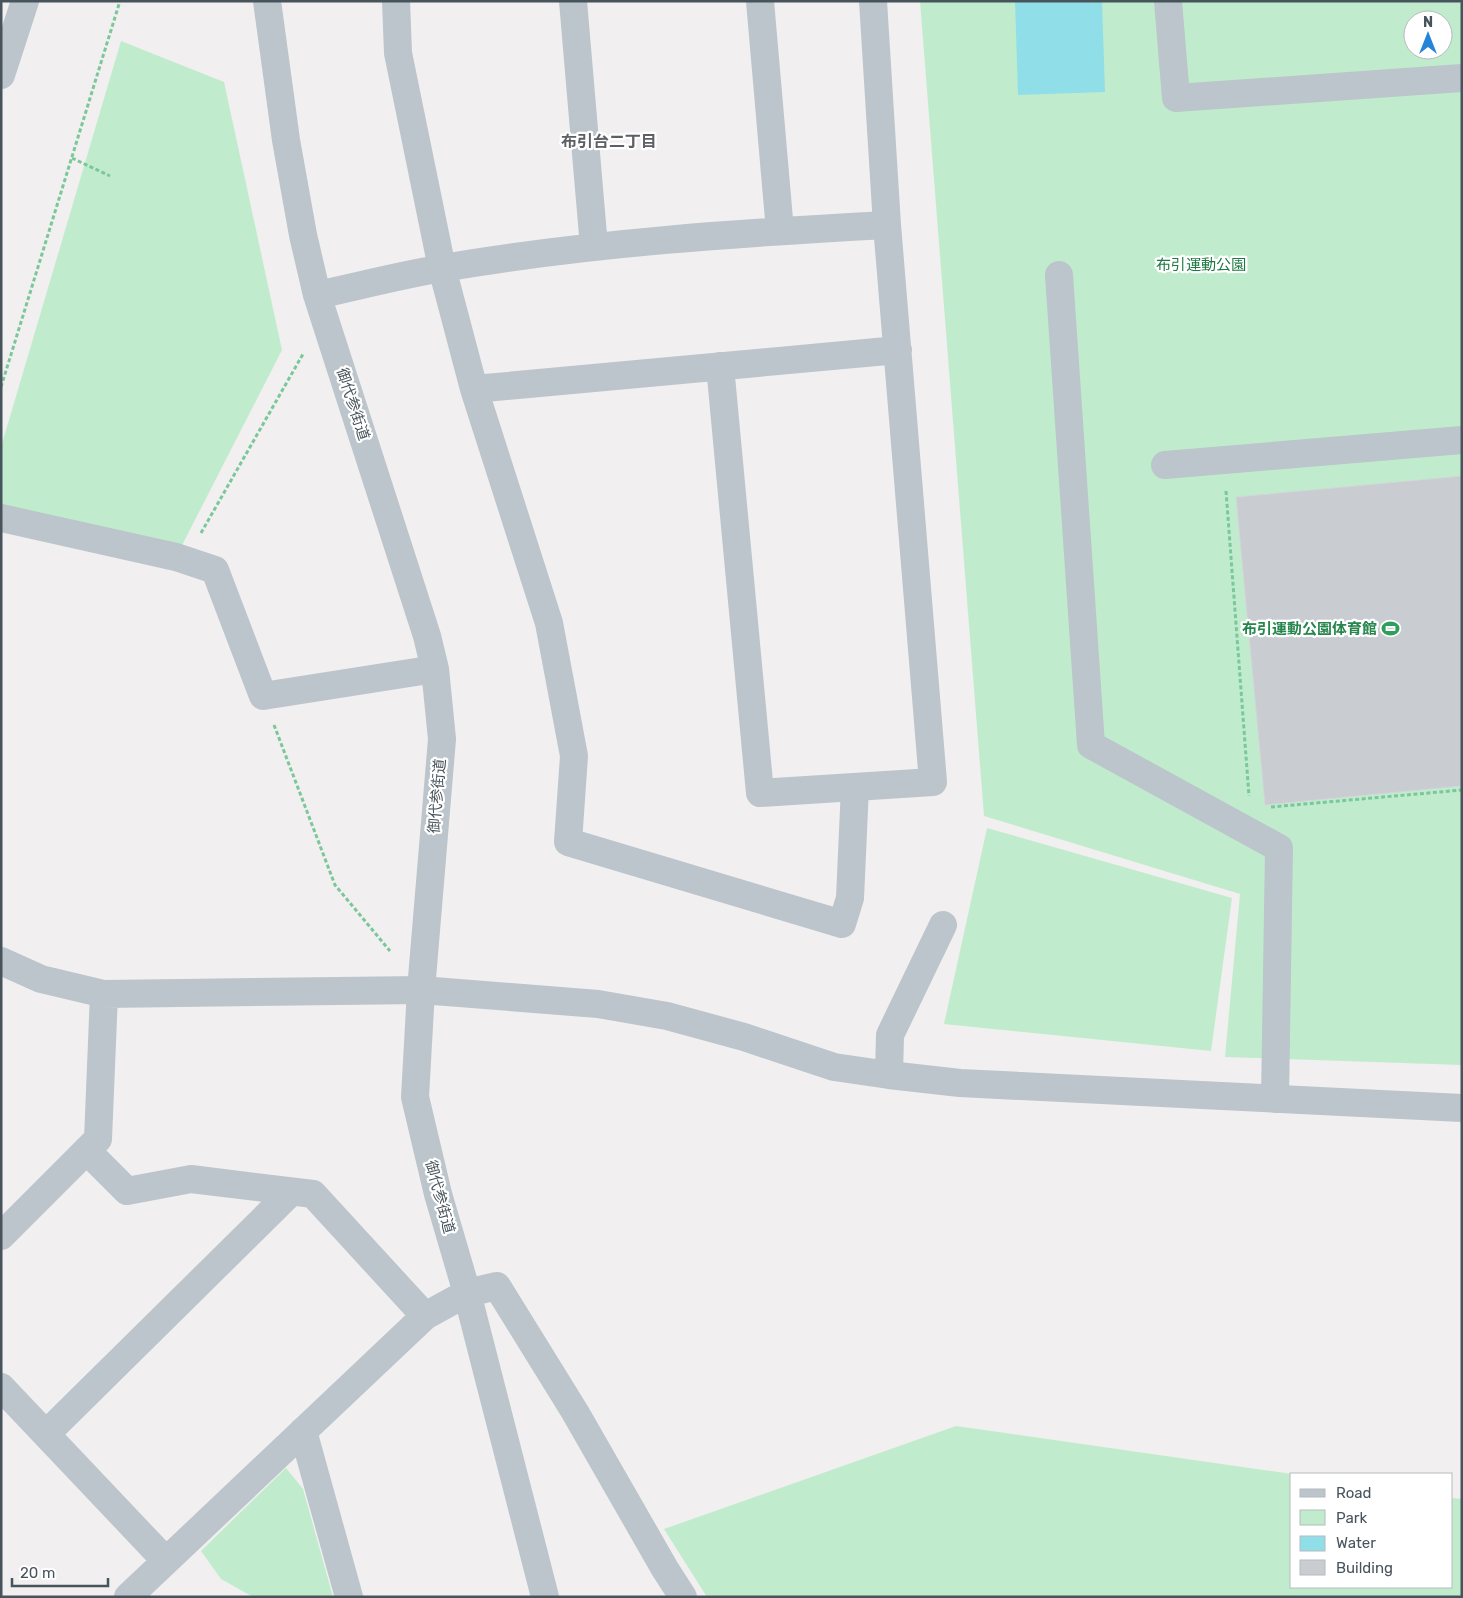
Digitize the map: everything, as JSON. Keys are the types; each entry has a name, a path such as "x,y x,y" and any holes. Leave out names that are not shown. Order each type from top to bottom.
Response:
{"street":[{"path":"1,75 25,1"},
{"name":"御代参街道","path":"268,1 286,140 303,235 317,295 427,636 435,669 442,739 421,990 415,1097 438,1194 467,1293 545,1597"},
{"path":"396,1 398,53 442,268 474,389 550,623 574,756 568,842 842,924 850,898 855,787"},
{"path":"573,1 594,247"},
{"path":"760,1 780,231"},
{"path":"720,366 760,793 933,782 886,225 873,1"},
{"path":"1168,1 1176,98 1462,78"},
{"path":"317,295 442,268 594,247 780,231 886,225"},
{"path":"1060,276 1091,745 1279,848 1275,1099"},
{"path":"474,389 898,350"},
{"path":"1165,465 1462,440"},
{"path":"1,518 186,560 216,570 263,696 435,669"},
{"path":"889,1075 890,1036 943,926"},
{"path":"1,961 41,979 104,994 421,990 598,1004 667,1016 744,1037 834,1067 960,1083 1462,1108"},
{"path":"1,1236 98,1139 104,994"},
{"path":"87,1151 127,1191 191,1179 313,1194 425,1316"},
{"path":"46,1434 291,1192"},
{"path":"128,1597 425,1316 467,1293 497,1286 575,1412 683,1597"},
{"path":"1,1387 166,1561"},
{"path":"303,1431 349,1597"}],"path":[{"path":"1,387 120,1"},
{"path":"72,158 110,176"},
{"path":"186,560 308,347"},
{"path":"1224,460 1249,799"},
{"path":"263,696 336,885 390,951"},
{"path":"1269,807 1462,790"}],"green space":[{"name":"布引運動公園","path":"920,1 1462,1 1462,1065 1225,1057 1240,894 984,816"},
{"path":"121,41 224,82 282,350 176,557 1,518 1,447"},
{"path":"987,828 1232,898 1211,1051 944,1024"},
{"path":"956,1426 1290,1474 1290,1588 1453,1588 1453,1498 1462,1499 1462,1597 707,1597 664,1529"},
{"path":"286,1468 303,1489 333,1597 253,1597 221,1579 201,1551"}],"water":[{"path":"1015,1 1102,1 1105,92 1018,95"}],"building":[{"path":"1462,476 1462,786 1265,805 1236,497"}],"place":[{"name":"布引運動公園体育館","path":"1391,629"}],"district":[{"name":"布引台二丁目","path":"609,141"}]}
